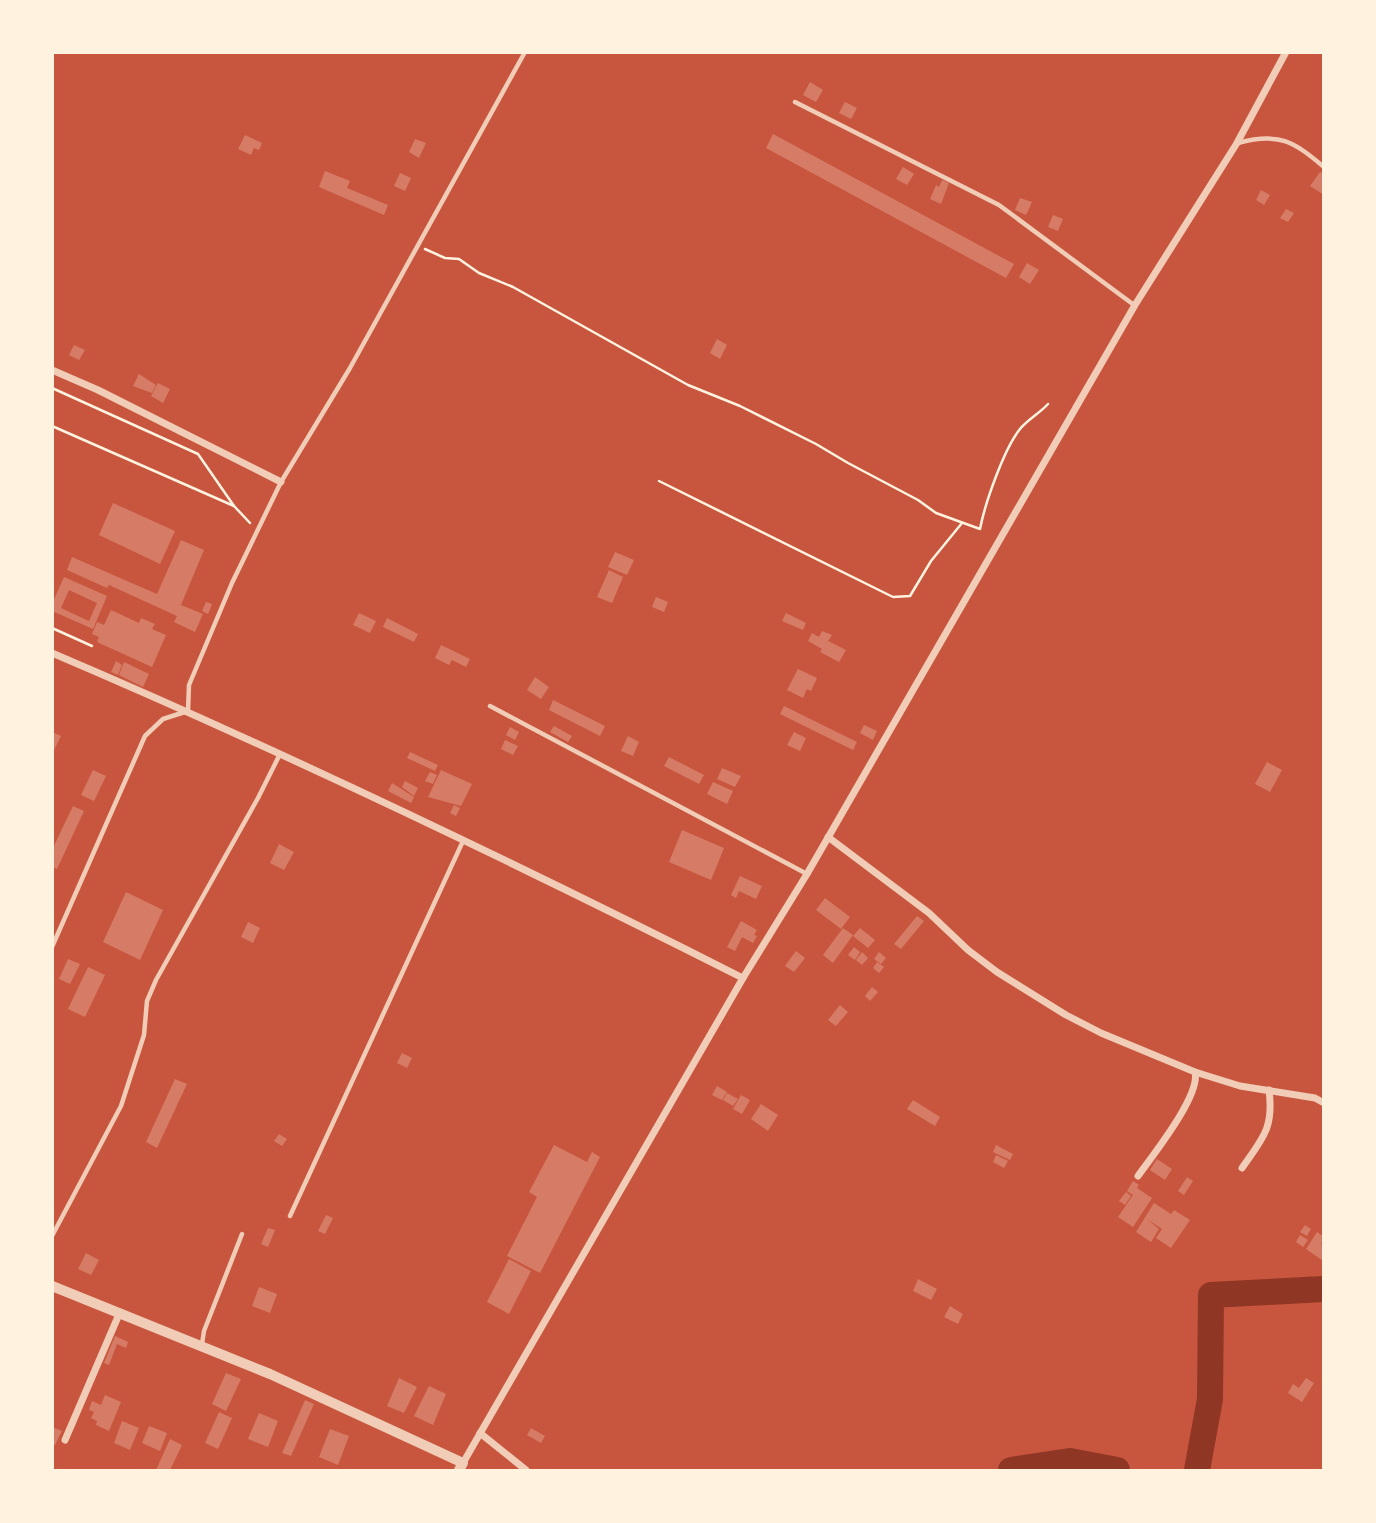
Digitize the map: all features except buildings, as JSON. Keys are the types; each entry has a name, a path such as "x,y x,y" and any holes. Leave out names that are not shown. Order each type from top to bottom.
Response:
{"street":[{"path":"52,1286 202,1345 461,1467 1135,305 1237,143 1286,52"},
{"path":"52,370 111,396 281,482"},
{"path":"52,653 280,753 596,903 743,978"},
{"path":"828,837 929,913 968,950 997,972 1066,1015 1101,1033 1195,1072 1240,1086 1315,1098 1324,1103"},
{"path":"1138,1176 1168,1134 1191,1095 1197,1081 1195,1072"},
{"path":"1242,1167 1266,1134 1272,1110 1269,1090"},
{"path":"65,1440 120,1312"},
{"path":"480,1433 526,1471"}],"lane":[{"path":"52,947 145,736 163,719 188,711 189,685 232,583 281,482 350,368 525,52"},
{"path":"795,102 999,205 1135,305"},
{"path":"1237,143 1262,136 1296,144 1324,167"},
{"path":"490,706 807,874"},
{"path":"52,1236 121,1106 144,1035 147,1001 156,980 280,753"},
{"path":"290,1216 464,840"},
{"path":"202,1345 204,1331 242,1234"}],"path":[{"path":"419,246 445,258 459,260 479,273 513,287 688,385 740,406 816,444 918,500 936,513 980,529 983,513 1011,441 1023,425 1035,418 1048,404"},
{"path":"52,388 198,454 234,506 257,530"},
{"path":"52,426 234,506"},
{"path":"659,481 893,597 910,596 931,561 962,523"},
{"path":"52,628 92,646"}],"waterway":[{"path":"1197,1470 1210,1399 1211,1295 1324,1289"},
{"path":"1011,1470 1070,1461 1117,1470"}]}
